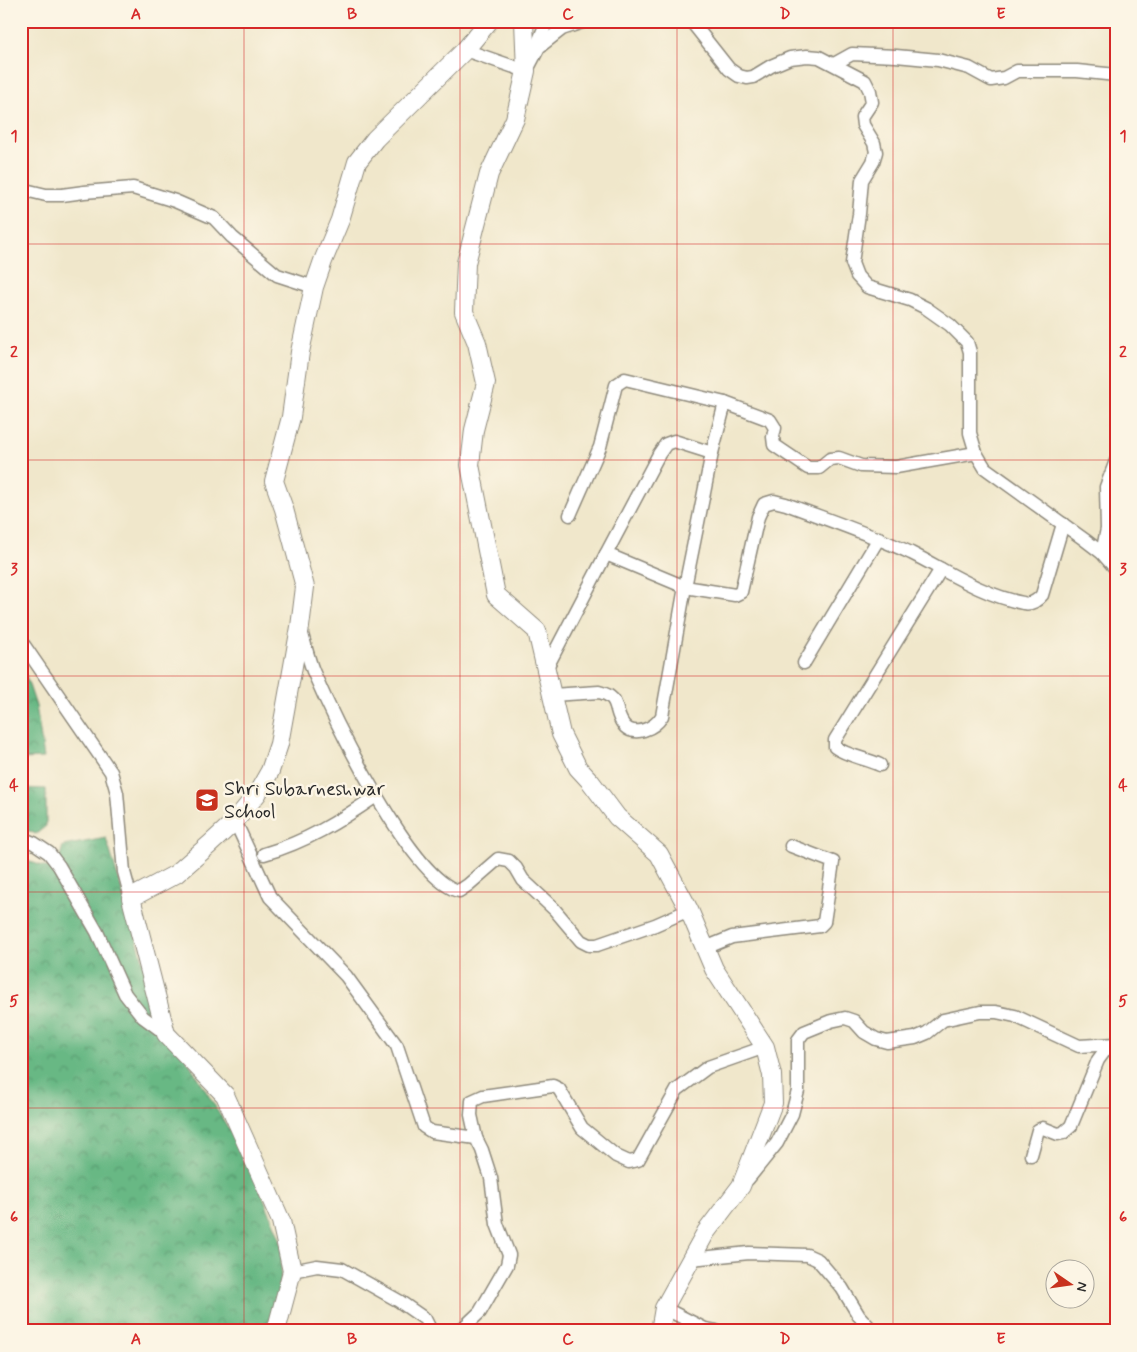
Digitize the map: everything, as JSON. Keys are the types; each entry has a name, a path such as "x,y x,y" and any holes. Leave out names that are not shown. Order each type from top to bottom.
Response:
{"street":[{"path":"131,898 176,874 235,821 257,794 270,771 279,744 300,627 305,587 284,508 274,481 291,417 300,352 314,287 340,220 357,162 375,139 466,50 489,21"},
{"path":"524,21 526,71"},
{"path":"547,21 526,71 515,119 489,174 466,264 464,312 477,343 486,383 474,430 470,465 496,595 537,631 562,734 578,768 617,817 659,854 689,910 714,969 765,1047 772,1075 773,1103 741,1186"},
{"path":"526,71 539,47 562,29 586,21"},
{"path":"691,21 729,69 739,76 753,77 770,66 790,58 819,57 864,82 870,91 872,102 862,117 863,125 874,143 876,152 873,162 862,180 852,263 857,276 867,286 910,300 926,308 950,324 967,342 970,352 970,432 976,453 985,468 1102,553 1116,568"},
{"path":"466,50 526,71"},
{"path":"834,64 852,54 938,60 969,68 991,80 1004,78 1017,71 1077,71 1116,75"},
{"path":"21,189 46,195 62,196 84,192 133,188 175,201 214,218 232,237 277,275 314,287"},
{"path":"570,515 600,447 616,385 625,379 725,403 770,420 775,428 774,445 808,468 818,468 830,460 840,458 861,466 896,467 976,453"},
{"path":"552,695 599,692 606,694 615,702 622,724 629,729 638,731 648,729 657,724 662,716 685,587 712,453 725,403"},
{"path":"546,669 666,444 674,441 712,453"},
{"path":"1102,553 1107,529 1106,487 1116,461"},
{"path":"606,554 685,587 735,595 741,592 758,517 764,504 774,501 878,538 983,590 1024,603 1038,601 1042,595 1063,524"},
{"path":"804,663 878,538"},
{"path":"880,765 866,758 842,752 835,747 835,740 941,569"},
{"path":"300,627 313,670 376,796 418,857 451,889 459,891 498,860 509,861 523,880 554,909 581,940 589,945 597,945 655,925 689,910"},
{"path":"21,641 111,772 117,793 124,872 166,1034"},
{"path":"264,854 289,847 339,822 376,796"},
{"path":"235,821 270,897 346,976 397,1046 424,1127 432,1132 476,1138"},
{"path":"21,838 34,843 49,853 96,932 125,994 143,1017 166,1034 225,1095 281,1221 292,1270 276,1331"},
{"path":"705,948 732,937 820,926 824,922 833,862 791,846"},
{"path":"660,1331 664,1308 706,1232 777,1143 792,1114 798,1091 798,1040 804,1032 831,1021 845,1018 854,1021 864,1032 876,1039 887,1042 915,1038 927,1033 943,1020 980,1012 996,1012 1015,1016 1079,1046 1113,1045"},
{"path":"1031,1155 1038,1130 1043,1128 1058,1134 1063,1133 1071,1126 1098,1060 1113,1045"},
{"path":"460,1331 480,1312 507,1264 509,1255 497,1224 491,1178 476,1138 471,1114 472,1101 483,1096 553,1086 559,1089 582,1128 616,1156 629,1162 638,1160 677,1090 708,1067 765,1047"},
{"path":"691,1259 749,1253 807,1255 818,1260 842,1288 859,1316 873,1331"},
{"path":"292,1270 317,1266 342,1269 419,1314 425,1319 431,1331"},
{"path":"664,1308 705,1329 716,1331"}],"green space":[{"path":"21,661 36,706 44,758 21,759"},
{"path":"21,788 46,789 46,826 36,834 21,828"},
{"path":"106,838 159,1013 251,1166 282,1244 280,1299 269,1331 21,1331 21,859 56,870 63,846"}],"place":[{"name":"Shri Subarneshwar School","path":"207,800"}]}
